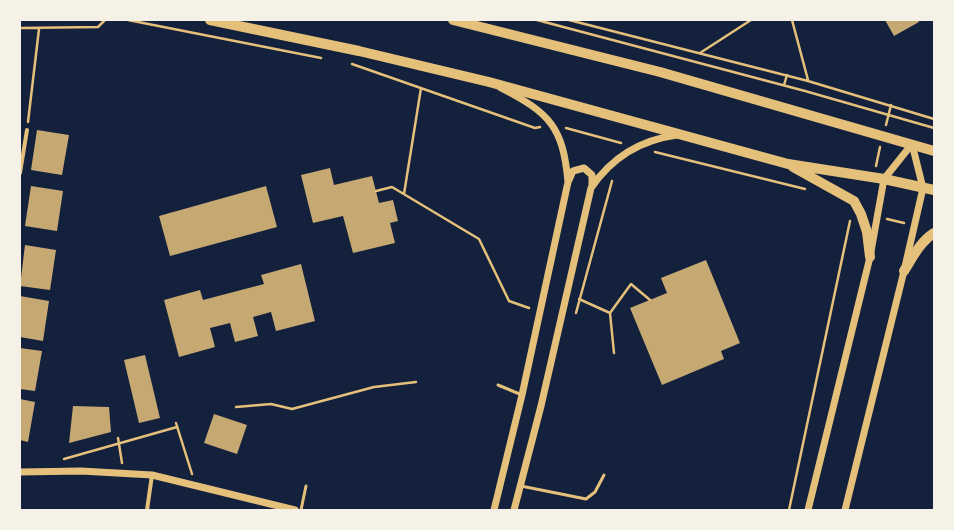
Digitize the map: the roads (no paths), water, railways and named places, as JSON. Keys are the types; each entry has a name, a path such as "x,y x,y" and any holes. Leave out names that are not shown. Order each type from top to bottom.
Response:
{"main road":[{"path":"210,20 359,51 489,82 788,164 878,178 934,190"},
{"path":"453,20 660,72 934,151"},
{"path":"788,164 854,202 861,214 867,232 870,257"},
{"path":"904,271 927,237 934,233"}],"street":[{"path":"489,82 534,108 553,124 562,147 568,182"},
{"path":"20,173 27,130"},
{"path":"592,188 602,171 621,156 651,140 684,135"},
{"path":"808,510 870,257 878,178 912,144"},
{"path":"845,510 923,188 912,144"},
{"path":"494,510 522,395 568,182 572,171 584,168 592,175 592,188 514,510"},
{"path":"20,472 81,471 152,475 295,510"},
{"path":"147,510 152,475"}],"lane":[{"path":"498,385 522,395"},
{"path":"521,486 586,499 595,492 604,475"},
{"path":"301,510 306,486"}]}
